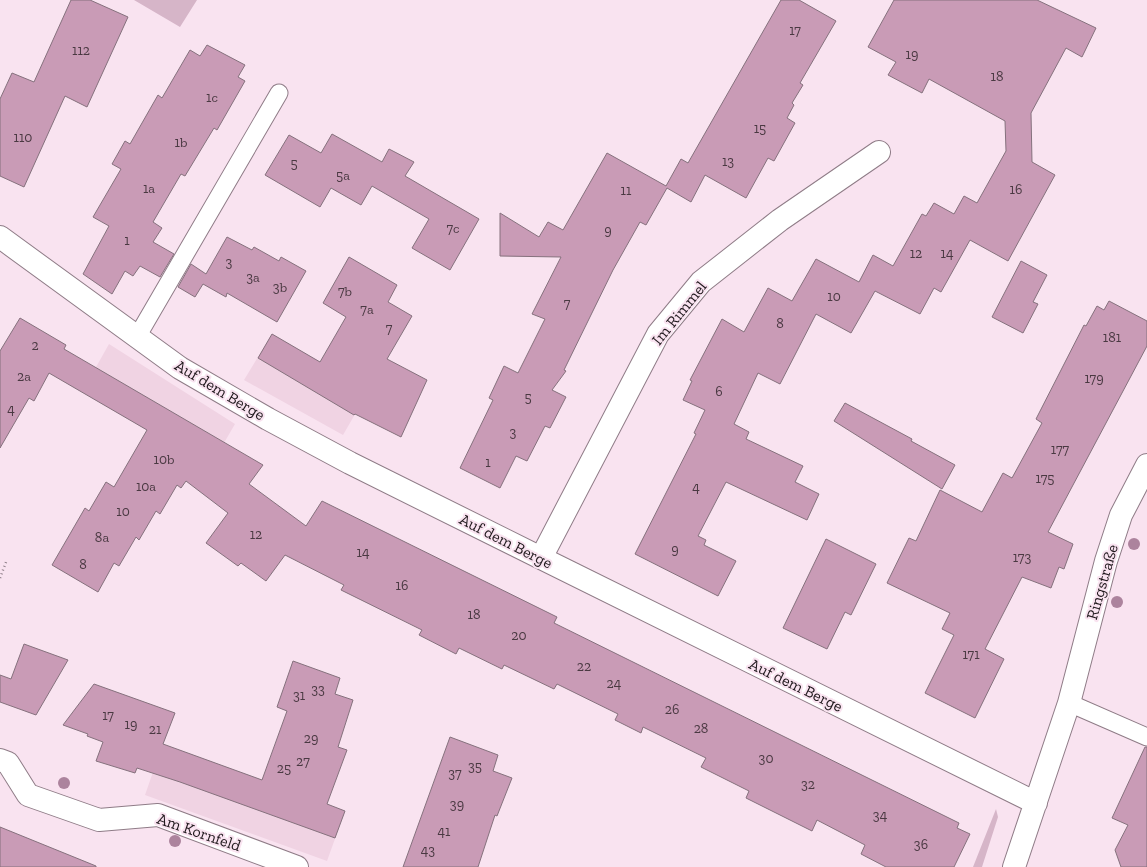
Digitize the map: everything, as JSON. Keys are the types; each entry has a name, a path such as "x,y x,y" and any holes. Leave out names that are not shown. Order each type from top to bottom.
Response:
{"street":[{"name":"Im Rimmel","path":"541,558 658,334 701,282 780,220 879,152"},
{"name":"Auf dem Berge","path":"0,237 180,368 268,419 350,463 1036,803"},
{"name":"Ringstraße","path":"1014,867 1069,703 1106,561 1121,515 1147,465"},
{"name":"Am Kornfeld","path":"0,760 8,763 28,795 99,820 158,815 297,867"}],"lane":[{"path":"138,337 279,93"},
{"path":"1069,703 1147,738"}],"path":[{"path":"0,578 6,562"}],"shaded area":[{"path":"134,0 197,0 180,27"},
{"path":"272,334 369,390 343,435 244,380"},
{"path":"109,344 235,424 210,467 82,392"},
{"path":"153,772 261,780 345,811 327,861 145,795"},
{"path":"996,809 998,817 982,867 973,867"}],"building":[{"path":"71,0 90,0 128,17 87,107 65,96 24,187 0,176 0,99 12,73 34,82"},
{"path":"781,0 799,0 836,21 800,83 803,85 792,103 794,105 787,118 795,123 774,161 768,158 746,198 705,175 691,202 667,188 646,225 640,222 613,270 564,370 566,371 552,390 566,397 550,428 545,426 527,461 516,456 500,488 460,468 493,400 489,398 504,366 518,373 545,319 532,314 561,257 500,256 500,213 539,237 548,222 563,230 607,153 666,186 681,159 688,163"},
{"path":"894,0 1037,0 1096,28 1082,57 1066,48 1031,113 1032,162 1055,175 1008,261 970,240 941,292 934,288 920,314 875,291 851,333 816,314 780,384 758,373 734,424 749,432 746,439 803,466 795,482 819,494 807,520 726,482 698,536 706,540 704,545 736,561 718,596 635,554 696,434 694,433 705,410 683,400 692,381 690,380 722,319 744,332 768,288 792,301 816,259 859,282 873,255 893,266 922,214 926,216 934,203 954,214 964,196 977,203 1006,151 1005,121 929,79 922,93 888,75 896,62 868,47"},
{"path":"207,45 245,65 238,77 245,81 217,130 214,128 185,176 181,174 153,222 162,228 153,242 174,254 160,277 140,266 133,276 125,271 112,294 83,274 109,226 93,217 121,169 112,164 125,141 130,144 158,95 162,98 190,50 200,56"},
{"path":"332,134 382,162 389,149 414,162 405,176 479,219 450,270 412,248 429,219 372,186 361,205 331,188 320,207 265,175 289,135 321,153"},
{"path":"227,237 252,250 254,247 279,261 281,257 306,271 277,322 227,293 226,297 203,284 195,297 178,287 191,264 206,274"},
{"path":"349,257 397,285 388,302 412,316 387,359 427,380 401,437 355,414 354,415 258,358 272,334 320,362 346,317 323,303"},
{"path":"1021,261 1047,275 1033,302 1038,304 1023,333 992,317"},
{"path":"1109,301 1147,321 1147,346 1048,532 1073,544 1064,569 1059,567 1051,588 1022,577 985,649 1004,659 975,718 925,693 954,635 942,629 950,613 887,583 909,538 916,541 940,490 982,512 1003,473 1012,478 1042,423 1036,419 1084,325 1086,326 1097,306 1104,310"},
{"path":"20,318 66,345 64,349 263,465 249,484 306,526 322,501 557,617 554,623 959,823 957,828 970,834 954,867 886,867 861,854 865,845 817,820 812,831 746,798 749,791 701,767 706,758 643,727 641,733 615,720 618,714 557,684 554,689 504,665 502,669 459,648 456,654 419,635 422,630 341,590 344,585 285,555 266,581 241,563 238,566 206,543 228,513 186,481 181,488 177,485 160,514 156,511 139,540 136,537 119,566 114,563 98,592 52,565 85,508 89,511 106,482 114,487 147,430 49,373 34,401 29,398 0,448 0,351"},
{"path":"845,403 912,439 911,441 955,465 942,489 834,421"},
{"path":"826,539 876,564 851,615 845,612 827,649 783,628"},
{"path":"24,644 68,660 36,715 0,702 0,675 11,679"},
{"path":"293,661 340,678 335,694 353,700 338,747 347,750 327,804 345,811 335,838 137,768 135,773 96,761 103,742 87,736 88,734 63,725 94,684 175,713 163,744 262,780 287,711 277,707"},
{"path":"450,737 498,755 493,771 512,778 497,816 495,815 478,867 403,867"},
{"path":"1145,747 1147,747 1147,867 1121,867 1115,850 1128,825 1112,818"},
{"path":"0,827 96,866 96,867 0,867"}]}
